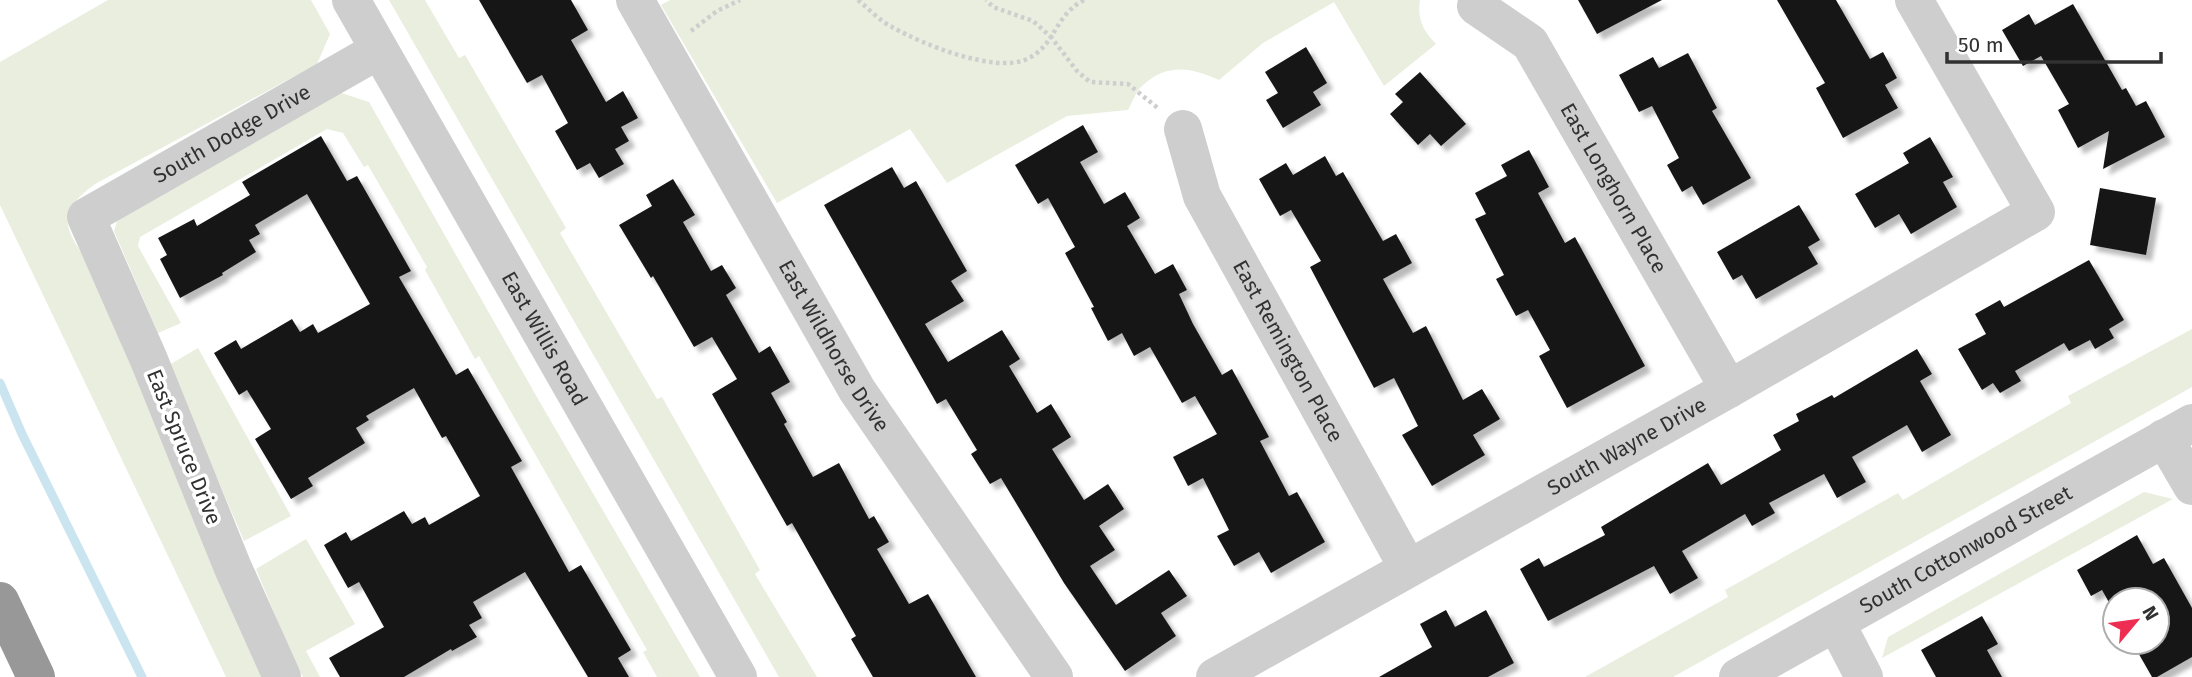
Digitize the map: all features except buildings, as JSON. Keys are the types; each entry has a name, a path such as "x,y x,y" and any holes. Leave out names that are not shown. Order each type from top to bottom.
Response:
{"highway":[{"path":"0,601 36,677"}],"street":[{"name":"East Willis Road","path":"351,0 738,677"},
{"name":"East Wildhorse Drive","path":"635,0 857,390 1054,677"},
{"name":"South Wayne Drive","path":"1215,677 1729,389 2036,212 1914,0"},
{"name":"East Longhorn Place","path":"1476,6 1530,43 1729,389"},
{"name":"South Dodge Drive","path":"86,217 379,50"},
{"name":"East Remington Place","path":"1183,129 1202,196 1408,568"},
{"name":"East Spruce Drive","path":"86,217 149,360 233,568 282,677"},
{"path":"2178,430 2192,486"},
{"name":"South Cottonwood Street","path":"1738,677 2178,430"},
{"path":"1836,623 1864,677"}],"path":[{"path":"662,47 686,35 718,11 740,0"},
{"path":"858,0 890,27 931,46 971,59 1010,63 1027,60 1043,49 1065,15 1084,0"},
{"path":"986,0 993,7 1033,21 1051,37 1077,71 1090,82 1128,84 1183,129"}],"shaded area":[{"path":"108,0 311,0 330,34 317,64 95,184 74,203 68,220 73,239 88,263 264,677 226,677 0,205 0,62"},
{"path":"389,0 425,0 459,58 465,55 566,228 560,233 657,399 662,397 760,570 755,574 817,677 779,677"},
{"path":"670,0 1420,0 1422,24 1436,44 1384,86 1334,2 1263,43 1219,80 1189,70 1160,74 1140,88 1128,110 1067,116 947,183 910,129 777,203 661,5"},
{"path":"332,90 369,102 700,677 657,677 643,652 647,650 479,356 475,359 425,270 427,267 368,165 364,167 343,133 327,129 140,237 138,246 181,323 158,333 114,231 118,218"},
{"path":"2192,329 2192,387 1673,677 1585,677 1728,597 1725,590 1898,493 1903,500 2071,403 2068,396"},
{"path":"198,348 291,516 244,541 169,365"},
{"path":"2144,492 2173,499 1882,658 1888,637"},
{"path":"306,539 355,624 306,651 320,677 303,677 256,569"}],"waterway":[{"path":"0,383 22,434 142,677"}]}
